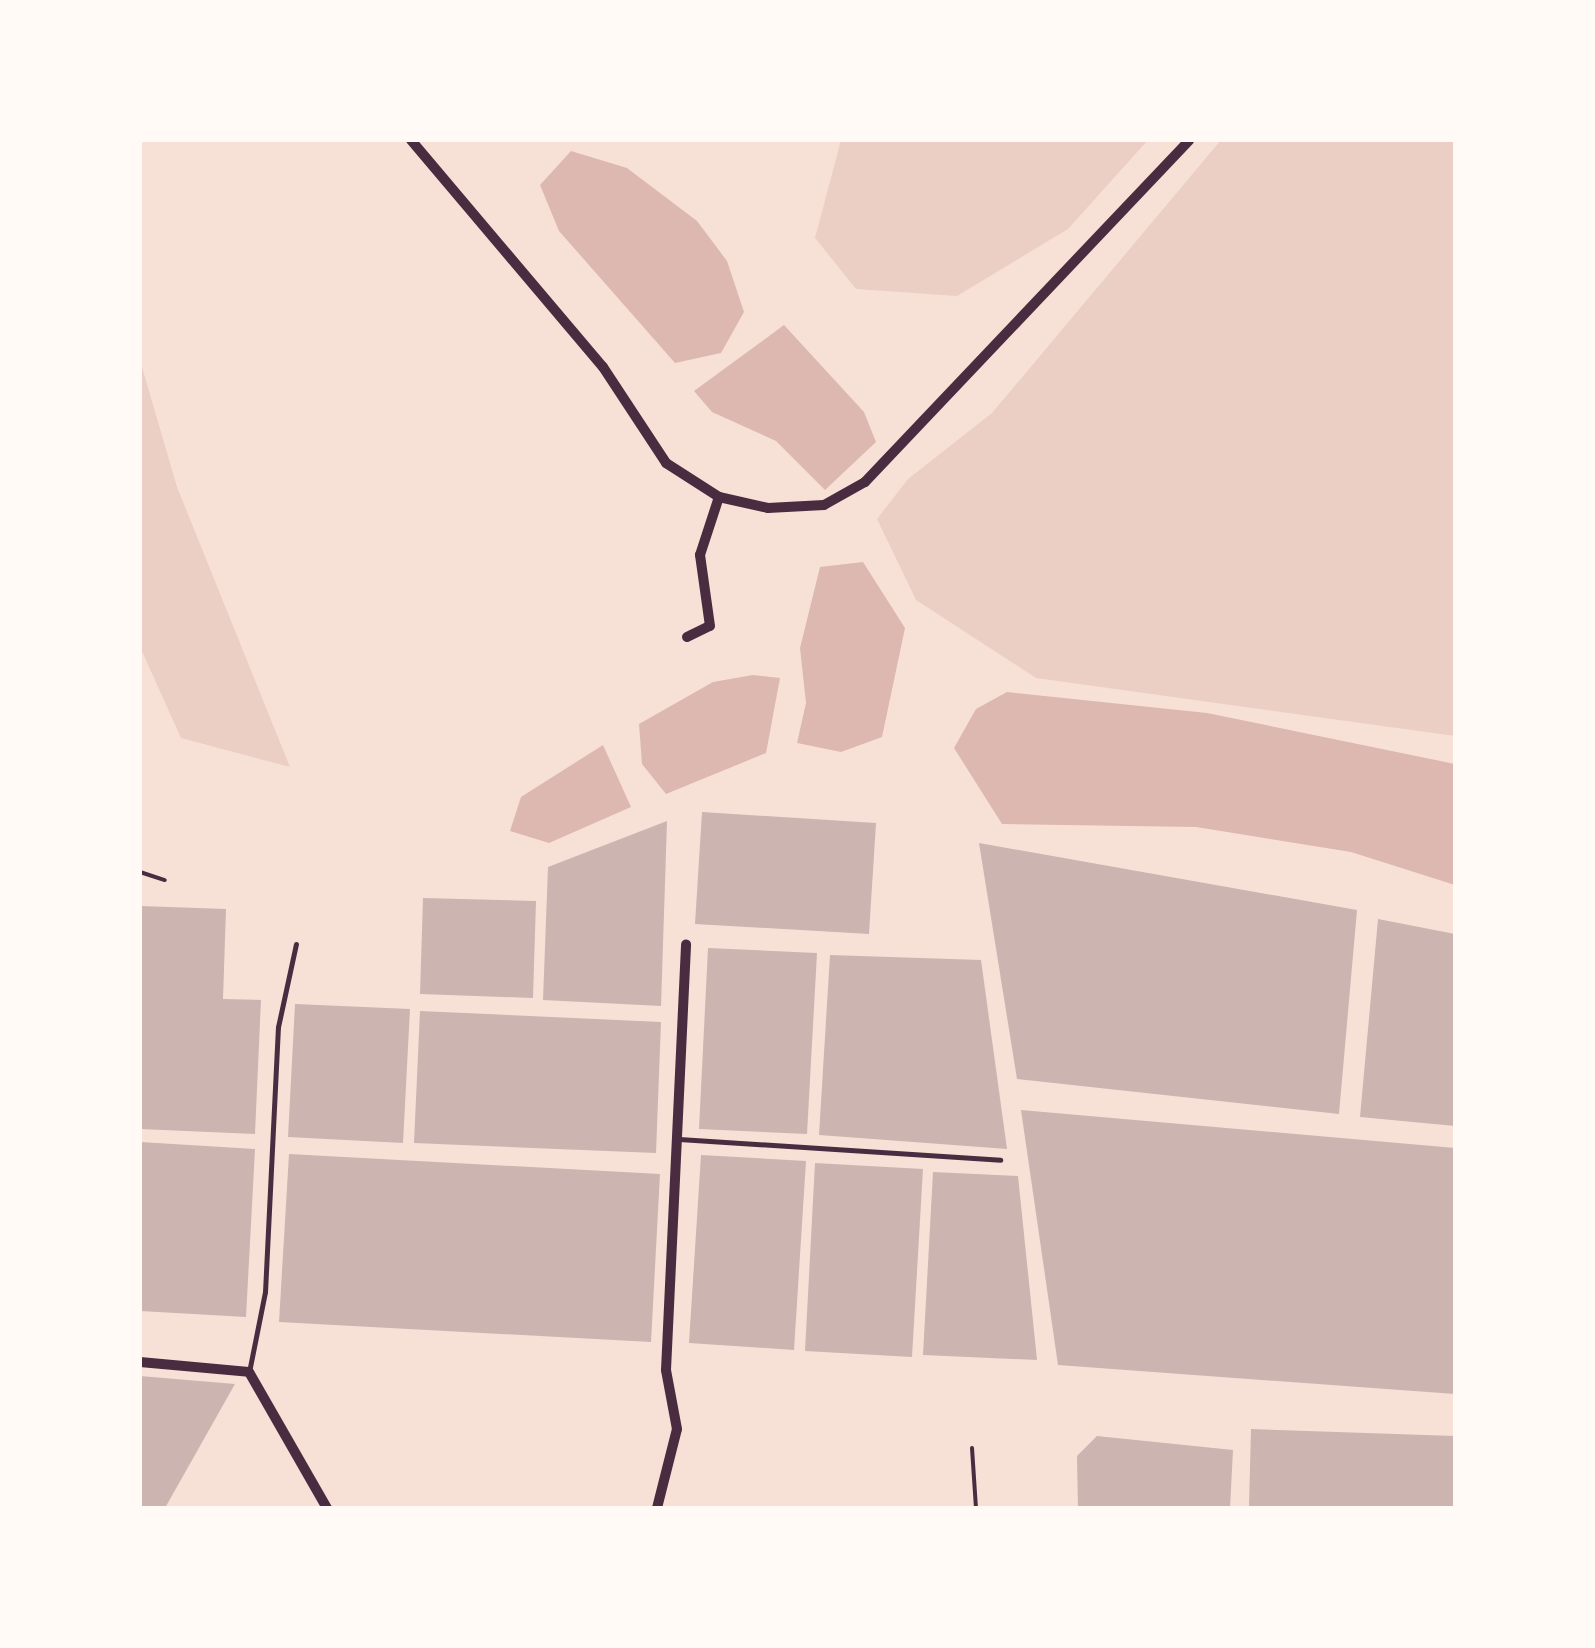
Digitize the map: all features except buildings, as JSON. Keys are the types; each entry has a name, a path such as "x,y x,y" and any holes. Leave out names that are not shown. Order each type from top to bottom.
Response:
{"street":[{"path":"412,140 603,367 666,463 719,497 768,508 824,505 865,482 1189,140"},
{"path":"687,637 710,626 700,554 719,497"},
{"path":"656,1508 678,1428 666,1370 686,944"},
{"path":"140,1362 249,1372 327,1508"}],"lane":[{"path":"249,1372 265,1292 278,1027 296,944"},
{"path":"679,1139 1000,1160"}],"path":[{"path":"140,872 165,880"},
{"path":"972,1448 976,1508"}],"shaded area":[{"path":"841,140 1148,140 1068,229 957,296 856,289 815,238"},
{"path":"1221,140 1455,140 1455,736 1036,678 916,600 877,519 908,479 992,413"},
{"path":"571,151 627,168 697,221 727,261 744,312 721,353 675,363 559,231 540,185"},
{"path":"784,325 864,412 876,442 825,490 776,441 712,412 694,391"},
{"path":"140,360 177,487 290,767 181,738 140,647"},
{"path":"863,562 905,628 882,737 841,752 797,743 806,703 800,648 820,567"},
{"path":"753,675 780,678 766,753 666,794 642,764 639,724 713,682"},
{"path":"1007,692 1207,713 1455,764 1455,885 1351,852 1196,827 1002,824 954,748 976,709"},
{"path":"603,745 631,807 549,843 510,831 521,797"}]}
